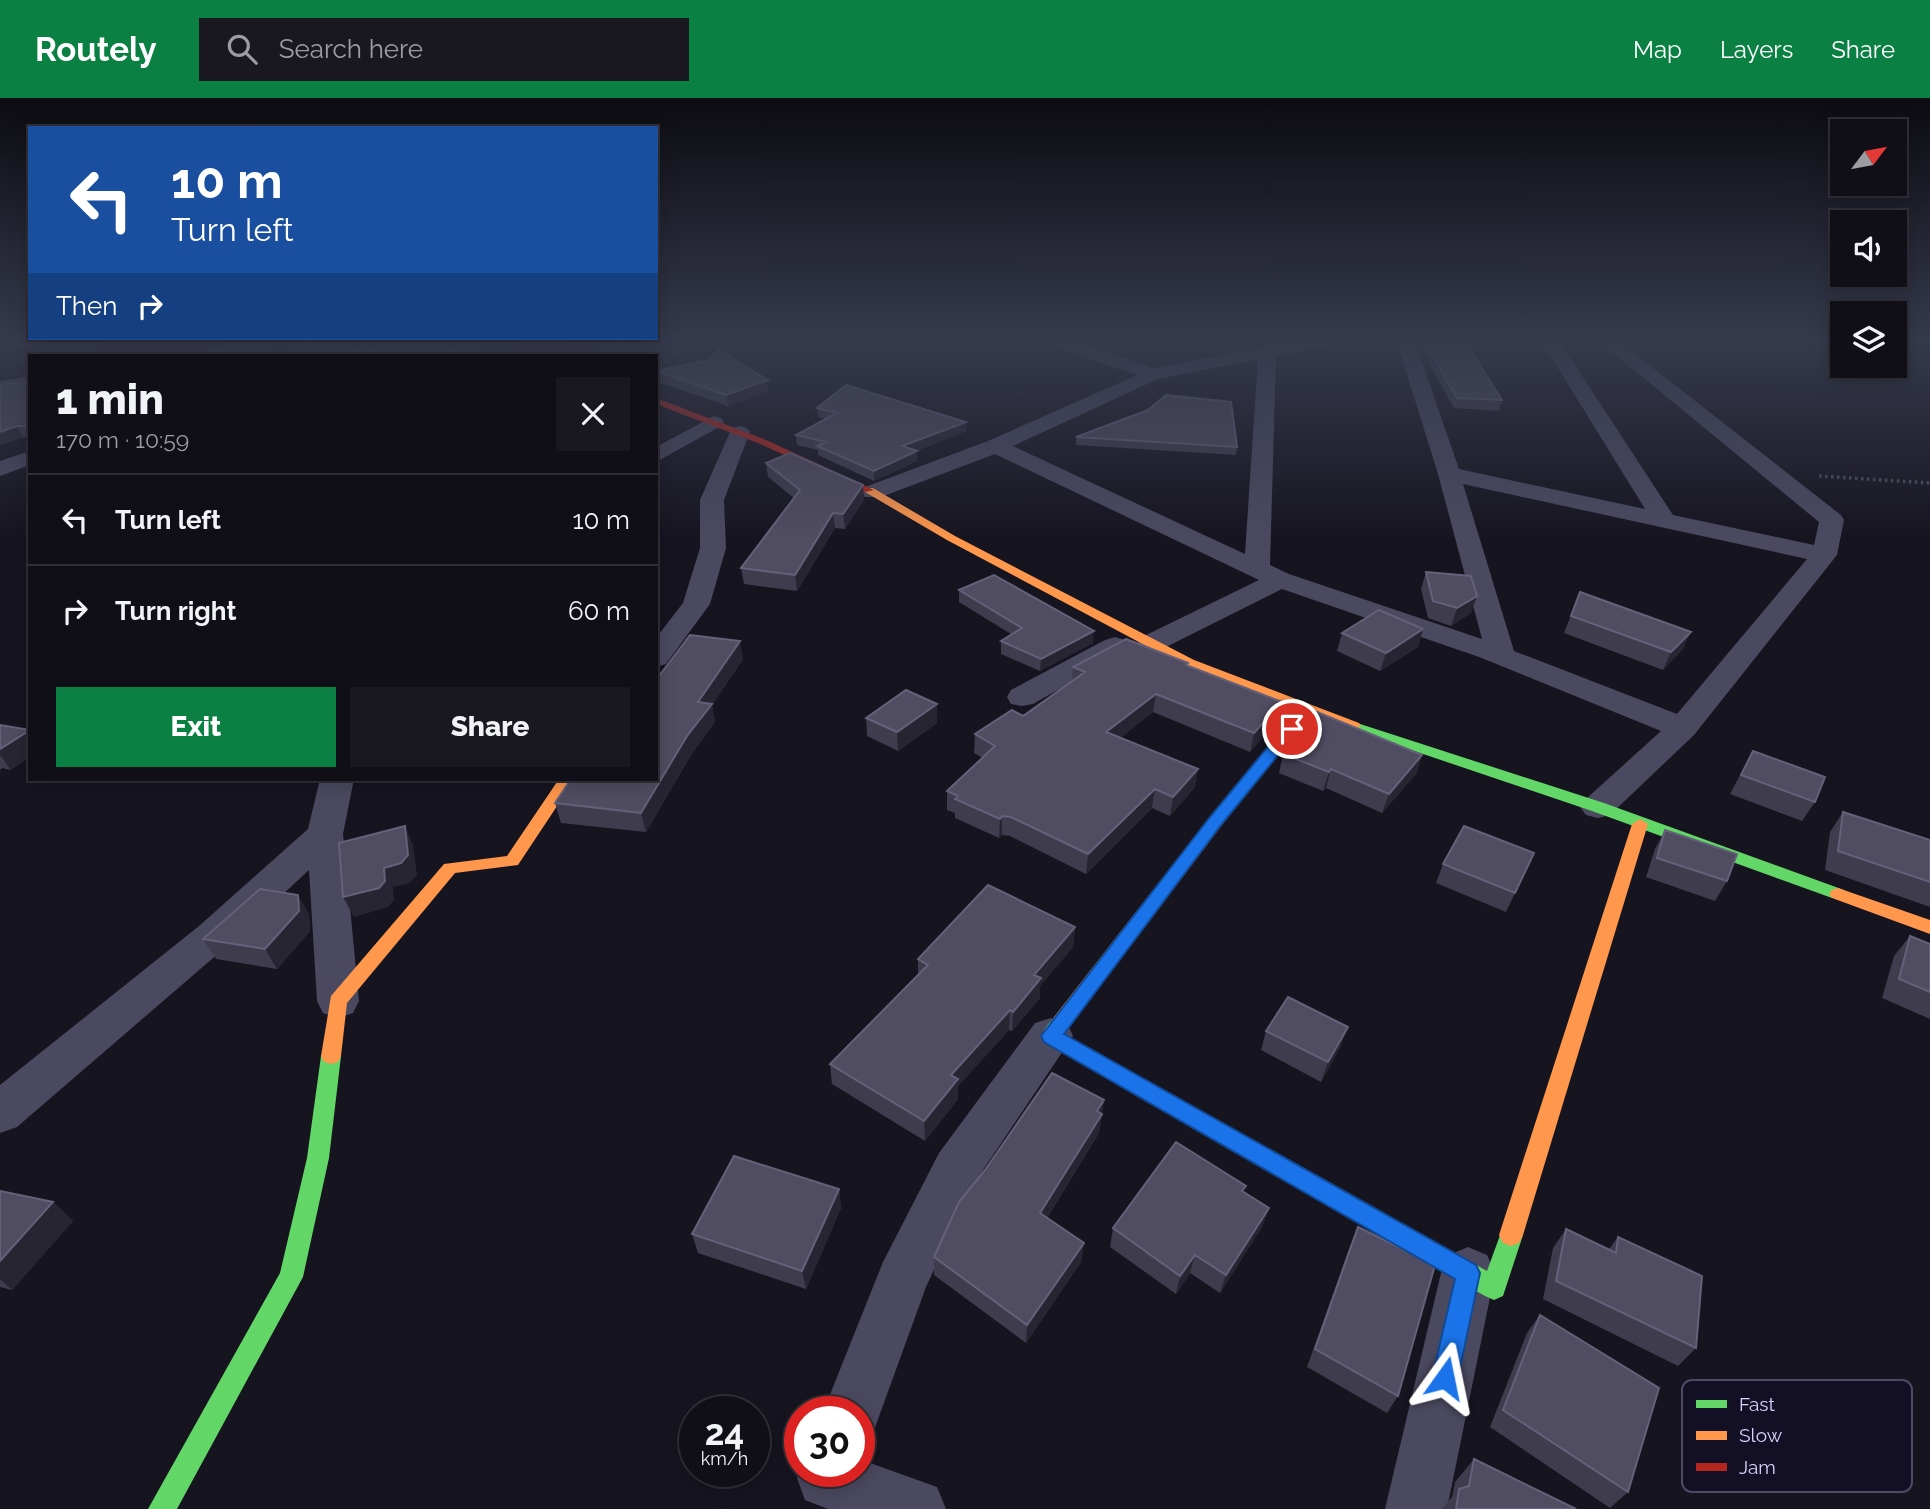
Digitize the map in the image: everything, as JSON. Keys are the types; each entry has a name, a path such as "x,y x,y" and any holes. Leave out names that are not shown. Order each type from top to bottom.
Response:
{"street":[{"path":"675,408 740,432 873,492 951,538 1189,663 1307,710 1598,807 1930,927"},
{"path":"873,492 996,446 1079,408"},
{"path":"1267,408 1269,575"},
{"path":"1427,408 1501,656"},
{"path":"1593,408 1664,520"},
{"path":"1598,807 1683,728 1824,555 1832,520 1691,408"},
{"path":"658,455 714,422"},
{"path":"658,656 696,604 713,548 712,500 740,432"},
{"path":"996,446 1269,575 1501,656 1683,728"},
{"path":"0,469 28,458"},
{"path":"1449,474 1824,555"},
{"path":"1021,697 1269,575"},
{"path":"858,1396 902,1280 956,1169 1051,1036 1216,821 1307,710"},
{"path":"162,1509 291,1277 318,1158 338,1001 325,834 337,781"},
{"path":"338,1001 450,868 512,862 534,824 566,781"},
{"path":"1051,1036 1494,1288 1640,824"},
{"path":"0,1113 213,936 325,834"},
{"path":"1416,1509 1468,1273"},
{"path":"853,1487 915,1509"}],"path":[{"path":"1773,473 1930,483"}],"building":[{"path":"0,408 28,408 28,426 17,426 0,432"},
{"path":"817,408 920,408 966,422 902,446 917,451 874,471 817,446 826,442 796,435 837,413"},
{"path":"1232,408 1237,447 1076,437 1148,410"},
{"path":"790,453 863,485 843,514 833,513 795,575 741,568 800,490 766,463"},
{"path":"1426,572 1471,576 1477,596 1457,608 1433,601"},
{"path":"994,575 1094,631 1041,659 1001,641 1022,628 959,590"},
{"path":"1580,592 1691,632 1671,652 1571,616"},
{"path":"1379,610 1423,629 1386,653 1342,633"},
{"path":"690,635 740,641 698,702 712,704 687,736 641,813 555,803 570,781 658,781 658,677"},
{"path":"1126,639 1282,702 1254,733 1156,694 1106,732 1198,769 1173,797 1155,789 1088,854 1011,817 1002,816 1000,819 955,799 958,796 947,791 995,746 975,734 1012,710 1023,716 1085,672 1073,667"},
{"path":"906,690 937,704 897,732 866,718"},
{"path":"1317,712 1422,755 1389,794 1331,769 1329,772 1283,754"},
{"path":"0,725 28,730 28,731 0,749"},
{"path":"1753,751 1825,777 1815,802 1741,775"},
{"path":"1843,812 1930,840 1930,882 1838,851"},
{"path":"405,826 408,855 401,863 384,868 385,881 379,888 343,897 339,843"},
{"path":"1464,826 1534,853 1515,893 1443,864"},
{"path":"1665,830 1737,854 1727,881 1657,858"},
{"path":"988,885 1075,927 1034,975 1041,978 1013,1012 1010,1010 951,1075 958,1079 924,1121 830,1064 928,965 918,959"},
{"path":"260,889 298,895 299,911 265,949 203,939"},
{"path":"1910,936 1930,944 1930,992 1899,979"},
{"path":"1288,997 1348,1027 1328,1062 1266,1031"},
{"path":"1052,1073 1104,1100 1097,1111 1102,1114 1040,1213 1084,1243 1027,1325 934,1257 959,1202 985,1170"},
{"path":"1176,1142 1246,1186 1242,1191 1269,1208 1226,1275 1195,1255 1180,1276 1113,1228"},
{"path":"734,1156 839,1189 802,1271 692,1234"},
{"path":"0,1191 53,1202 0,1261"},
{"path":"1358,1227 1435,1265 1398,1396 1315,1349"},
{"path":"1566,1229 1616,1253 1618,1237 1702,1276 1696,1348 1556,1281"},
{"path":"1540,1315 1659,1388 1628,1492 1503,1410"},
{"path":"1474,1459 1576,1509 1456,1509 1459,1489 1469,1486"}],"traffic: fast":[{"path":"1354,726 1598,807 1838,894"},
{"path":"1061,1023 1051,1036 1494,1288 1511,1235"},
{"path":"162,1509 291,1277 318,1158 331,1056"}],"traffic: slow":[{"path":"869,490 951,538 1189,663 1354,726"},
{"path":"1061,1023 1216,821 1307,710"},
{"path":"331,1056 338,1001 450,868 512,861 566,781"},
{"path":"1511,1235 1640,824"},
{"path":"1838,894 1930,927"}],"traffic: jam":[{"path":"674,408 761,441 869,490"}],"route":[{"path":"1292,729 1216,821 1051,1036 1468,1273 1445,1378"}]}
